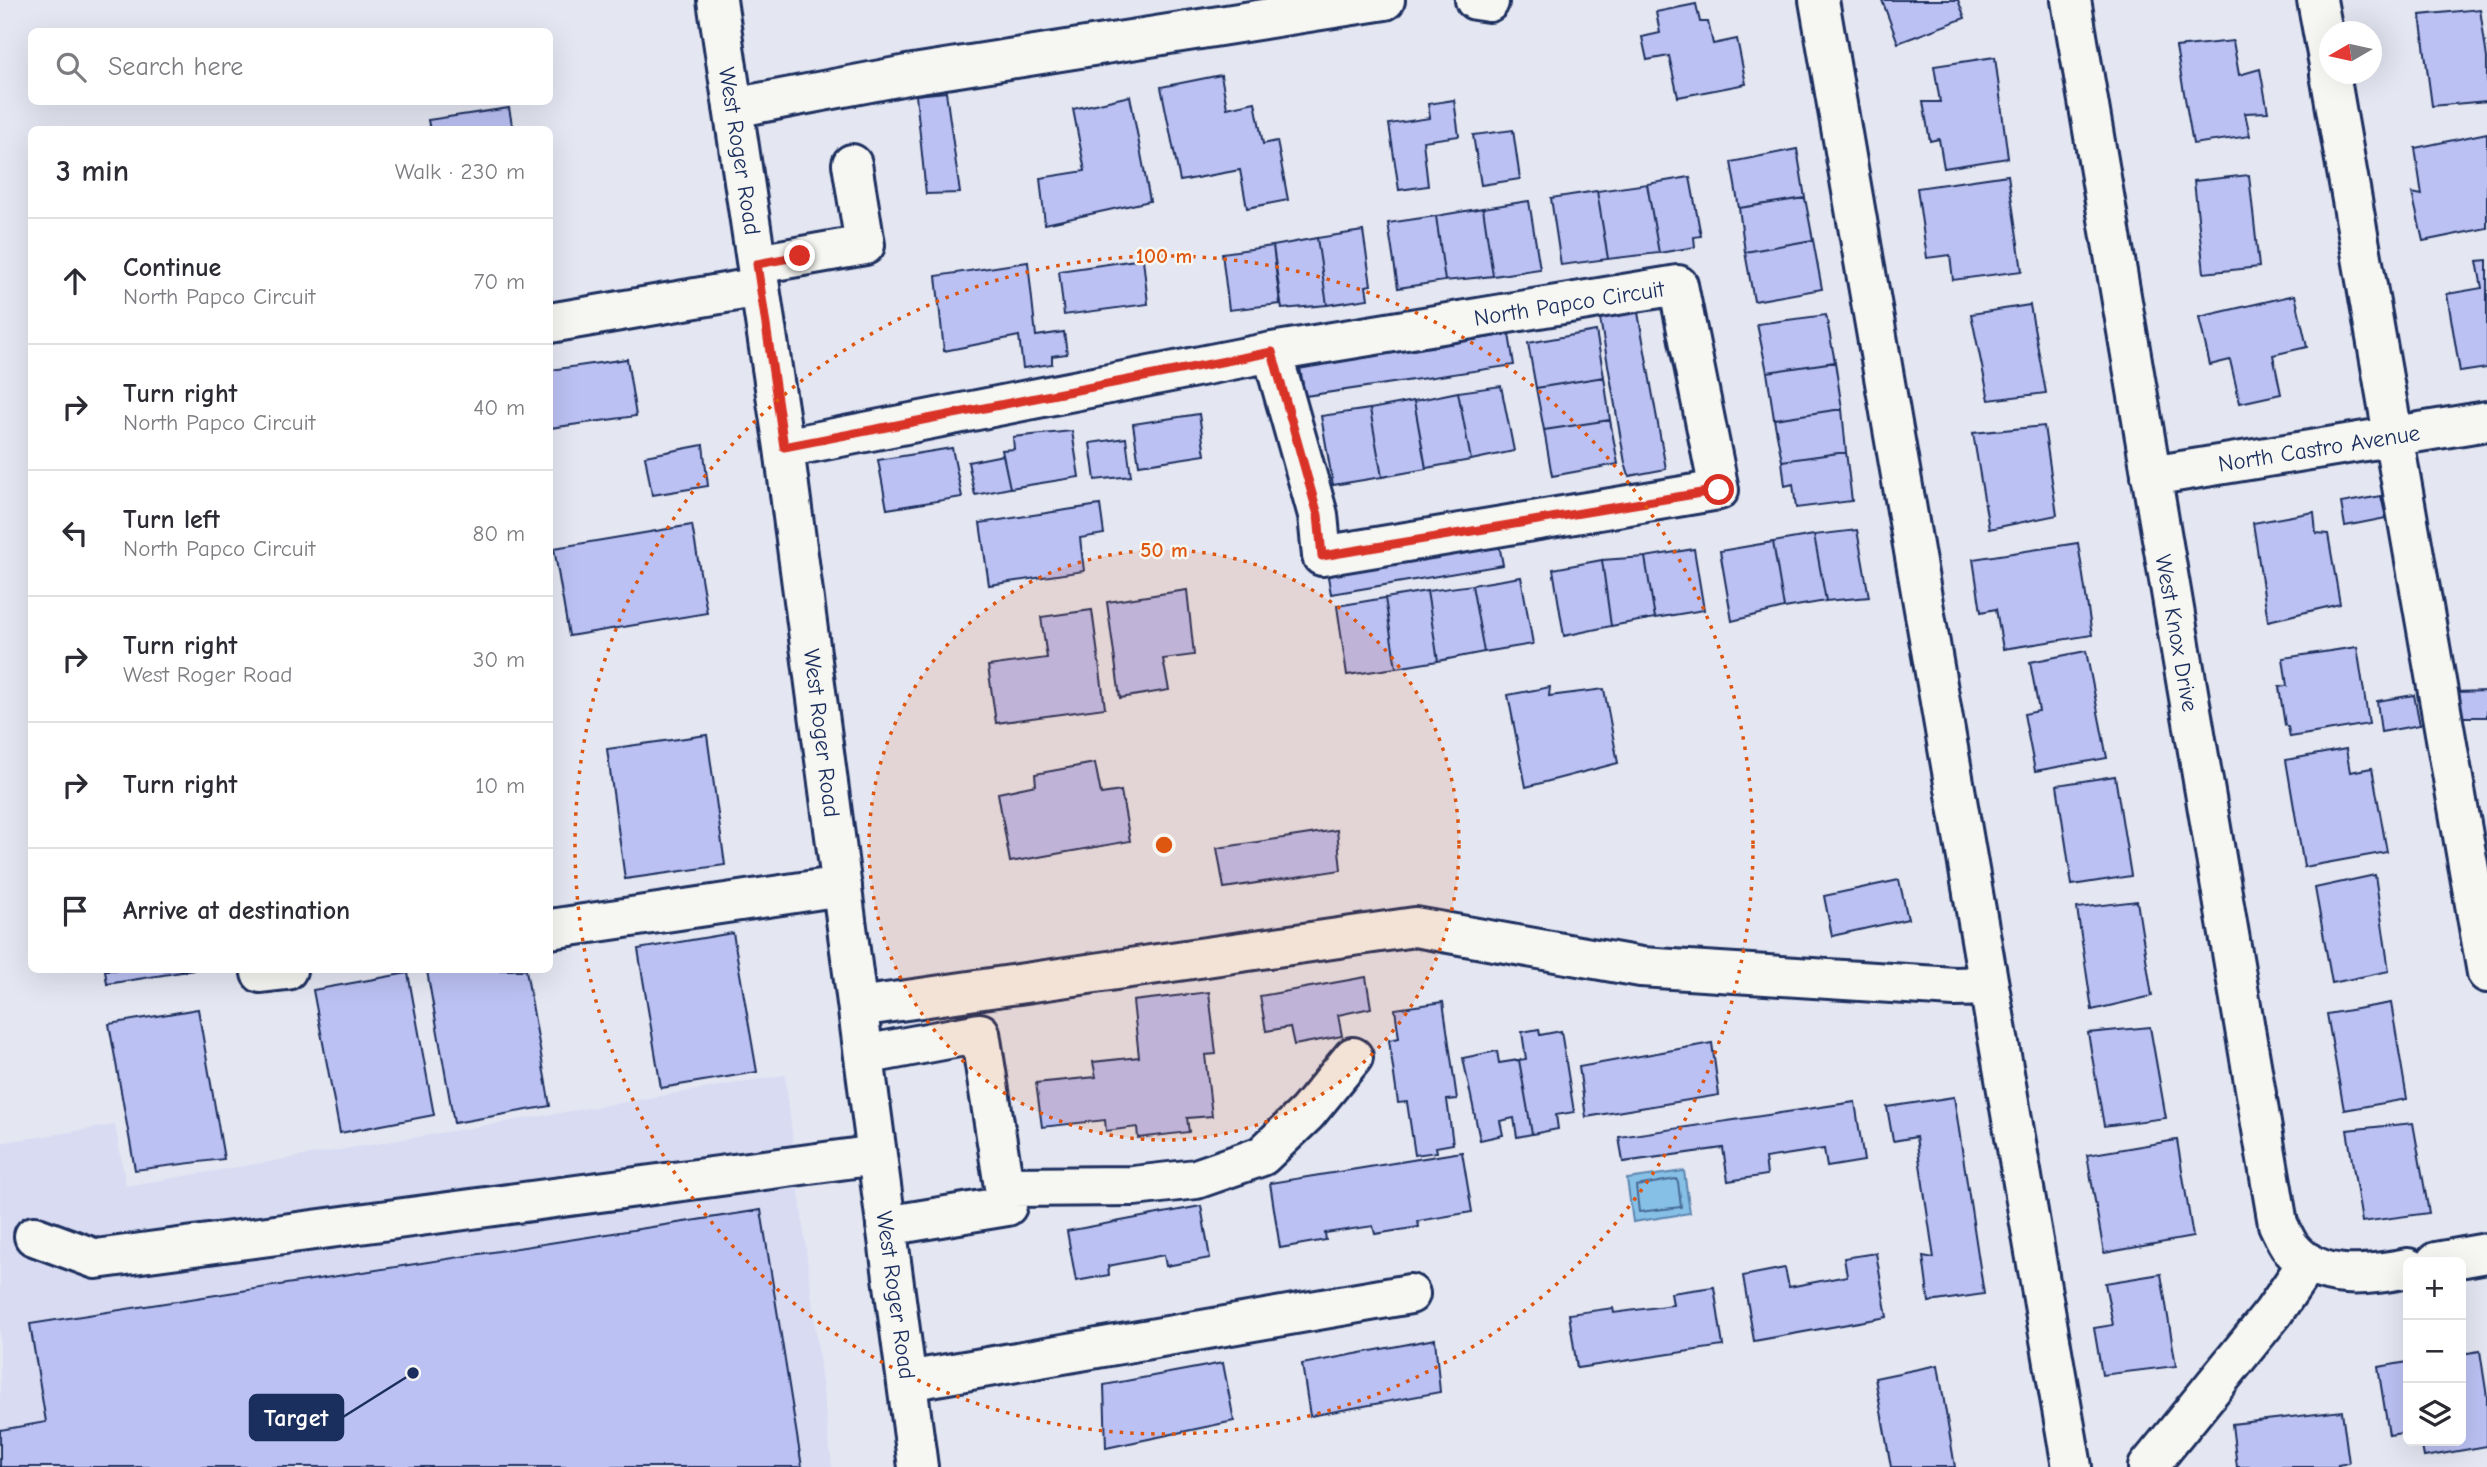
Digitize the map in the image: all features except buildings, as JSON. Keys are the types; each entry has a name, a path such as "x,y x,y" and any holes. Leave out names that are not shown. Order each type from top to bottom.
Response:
{"street":[{"name":"West Roger Road","path":"717,0 784,447 918,1467"},
{"path":"733,108 906,75 1385,0"},
{"path":"1819,0 2071,1467"},
{"name":"West Knox Drive","path":"2071,0 2275,1209 2278,1224 2290,1247 2305,1260"},
{"path":"2317,0 2321,21"},
{"path":"2332,84 2487,973"},
{"path":"553,322 758,275 865,245 852,164"},
{"name":"North Papco Circuit","path":"784,447 1272,352 1678,285 1719,490 1322,556 1318,515 1272,352"},
{"name":"North Castro Avenue","path":"2151,476 2487,421"},
{"path":"553,929 842,886"},
{"path":"858,1007 1415,927 1641,967 1954,987 1989,986"},
{"path":"864,1055 980,1033 1007,1206 887,1226"},
{"path":"1004,1187 1134,1186 1196,1180 1262,1156 1307,1113 1353,1057"},
{"path":"34,1237 96,1259 877,1155"},
{"path":"2462,1257 2487,1252"},
{"path":"2148,1467 2273,1312 2305,1260 2335,1274 2377,1273 2403,1269"},
{"path":"907,1381 1410,1294"}],"shaded area":[{"path":"785,1075 832,1467 0,1467 0,1143 115,1125 126,1186"}],"water":[{"path":"1684,1171 1690,1213 1633,1222 1627,1179"}],"place":[{"name":"Target","path":"413,1373"}],"route":[{"path":"800,256 757,264 784,447 1272,352 1318,515 1322,556 1719,490"}]}
